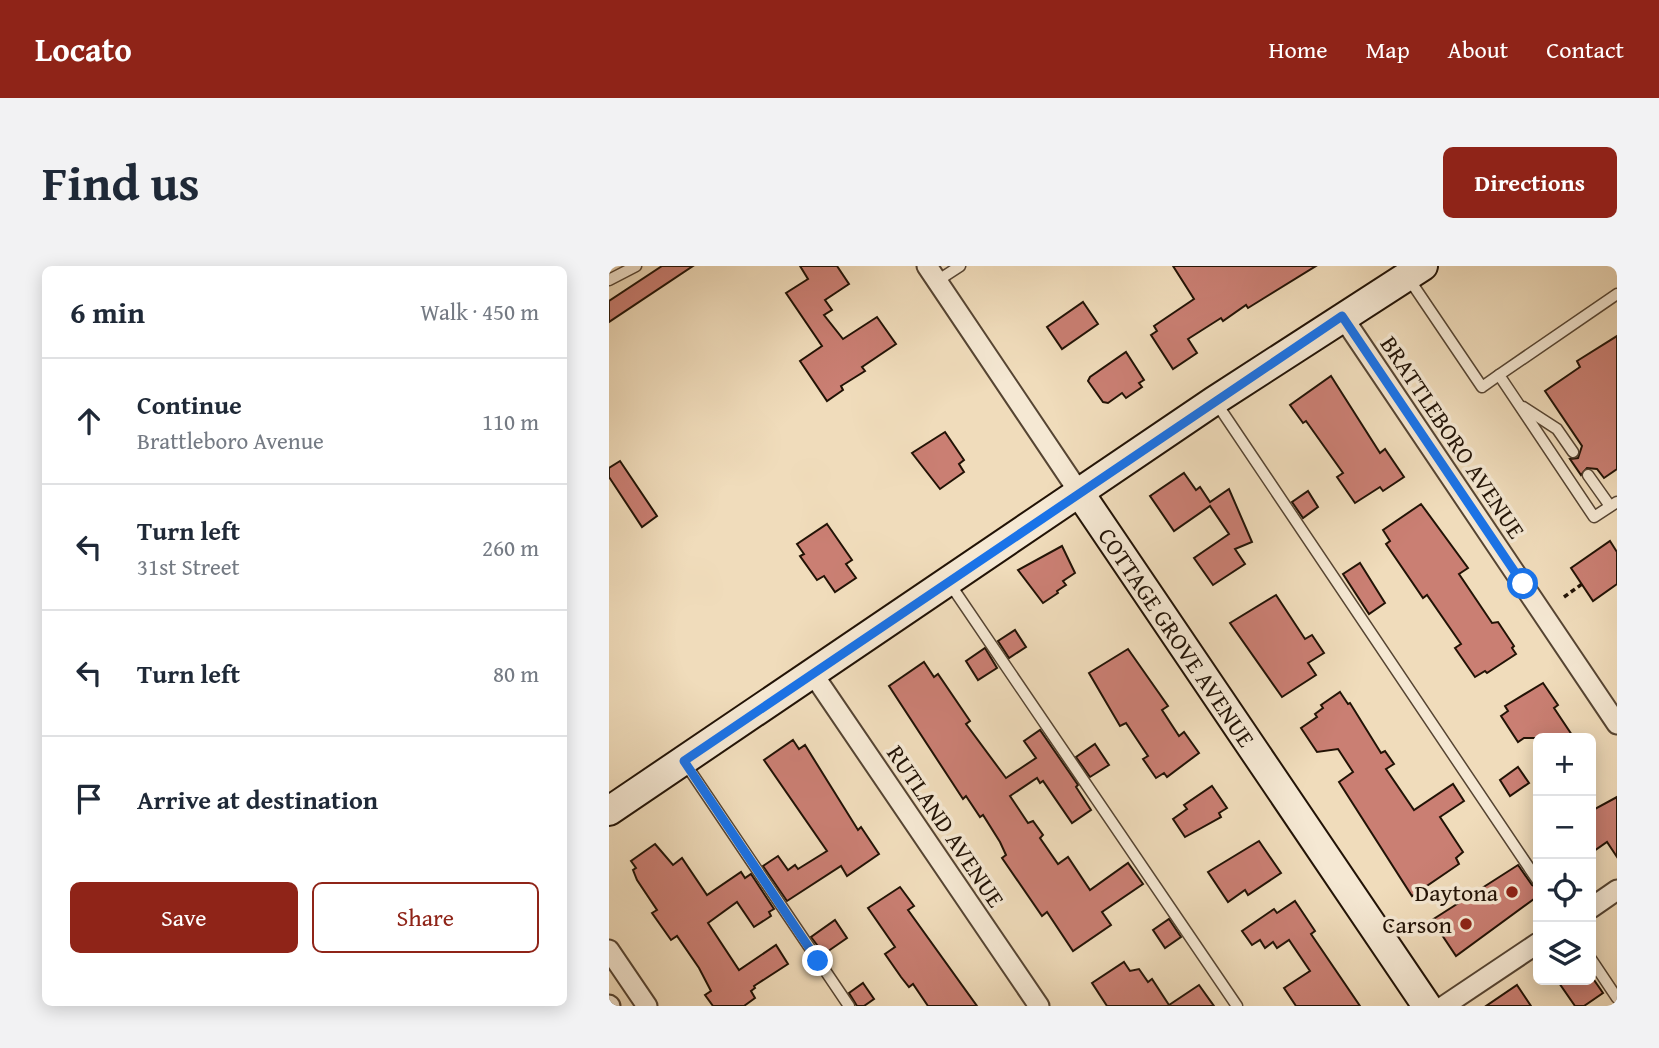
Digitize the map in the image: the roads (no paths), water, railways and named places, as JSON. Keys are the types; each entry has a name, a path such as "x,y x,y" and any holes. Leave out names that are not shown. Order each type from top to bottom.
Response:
{"main road":[{"path":"609,811 1214,401 1415,271"},
{"name":"COTTAGE GROVE AVENUE","path":"1080,492 1427,1006"}],"street":[{"name":"COTTAGE GROVE AVENUE","path":"932,274 1080,492"},
{"name":"BRATTLEBORO AVENUE","path":"1342,316 1607,702 1617,724"},
{"name":"RUTLAND AVENUE","path":"813,674 1039,1006"},
{"path":"1596,905 1617,890"},
{"path":"1444,1006 1533,946"},
{"path":"609,950 647,1006"}],"lane":[{"path":"609,280 636,266"},
{"path":"932,274 960,266"},
{"path":"1415,271 1482,387 1617,294"},
{"path":"1499,375 1594,517 1614,504 1588,475"},
{"path":"1214,401 1533,874"},
{"path":"1519,405 1557,429 1573,452"},
{"path":"948,580 1237,1006"},
{"path":"684,761 849,1006"},
{"path":"1596,966 1617,998"}],"place":[{"name":"Daytona","path":"1512,892"},
{"name":"Carson","path":"1466,924"}]}
